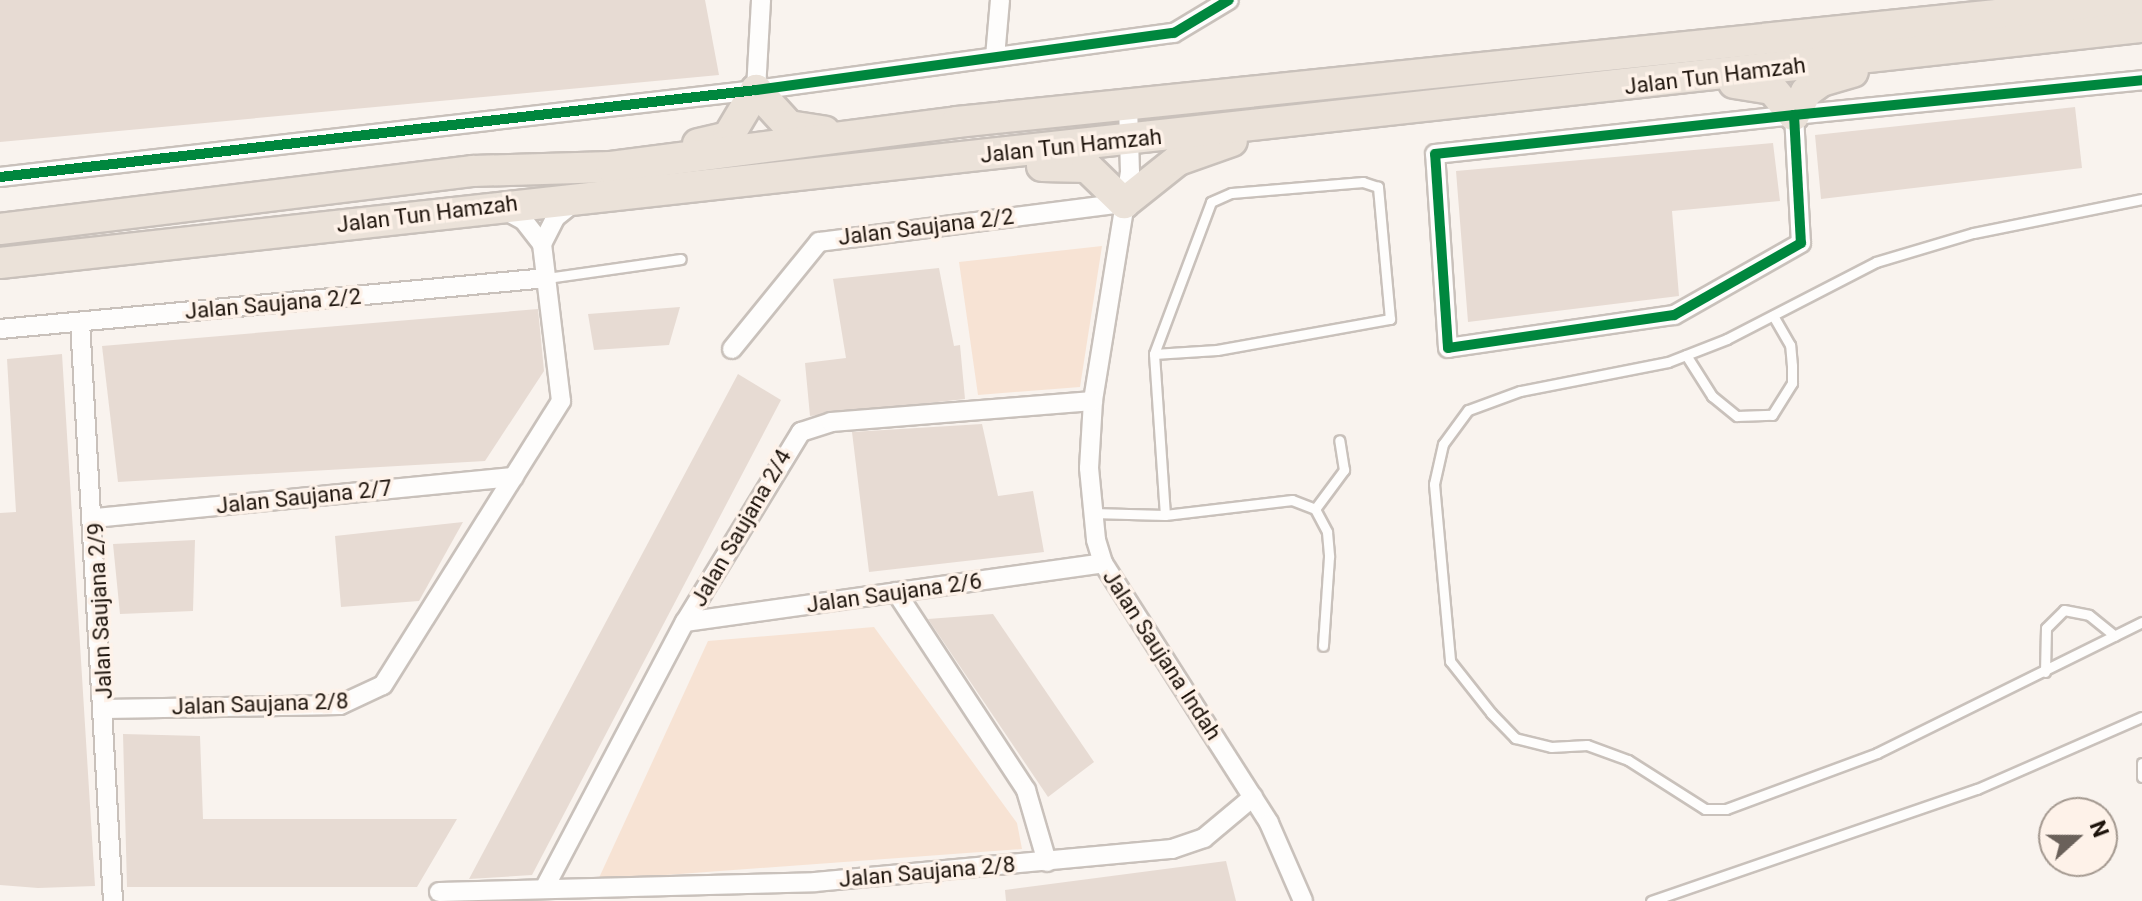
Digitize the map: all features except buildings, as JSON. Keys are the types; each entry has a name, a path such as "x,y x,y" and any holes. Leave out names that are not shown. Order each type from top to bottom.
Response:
{"main road":[{"name":"Jalan Tun Hamzah","path":"0,229 473,171 611,167 957,122 2142,0"},
{"name":"Jalan Tun Hamzah","path":"0,263 583,195 872,169 2142,27"},
{"path":"2045,38 2142,37"},
{"path":"1645,84 1750,83 1772,89 1794,115 1806,92 1821,81 1924,52"},
{"path":"473,171 728,137 756,90 789,126 823,132 957,122"},
{"path":"872,169 1072,164 1087,167 1124,203 1154,176 1209,147 1385,113"}],"street":[{"path":"756,90 761,0"},
{"path":"995,57 1000,0"},
{"path":"0,177 756,90 1174,33 1229,0"},
{"path":"1794,115 1801,243 1674,315 1448,348 1435,154 1794,115 2142,80"},
{"name":"Jalan Saujana Indah","path":"1128,105 1132,139 1093,401 1092,513 1103,563 1253,797 1303,901"},
{"path":"494,206 523,220 542,244 556,217 583,195"},
{"name":"Jalan Saujana 2/2","path":"732,349 819,242 1124,203"},
{"name":"Jalan Saujana 2/8","path":"105,709 340,705 369,695 391,674 561,401 542,244"},
{"name":"Jalan Saujana 2/2","path":"0,329 547,278"},
{"name":"Jalan Saujana 2/9","path":"80,322 95,518 113,901"},
{"name":"Jalan Saujana 2/4","path":"545,887 685,622 801,432 831,422 1093,401"},
{"name":"Jalan Saujana 2/7","path":"95,518 514,477"},
{"name":"Jalan Saujana 2/6","path":"685,622 1103,563"},
{"path":"896,592 1026,790 1047,862"},
{"name":"Jalan Saujana 2/8","path":"439,892 545,887 570,894 815,882 1047,862 1189,845 1253,797"},
{"path":"815,882 816,901"}],"lane":[{"path":"1154,354 1217,350 1390,319 1378,187 1363,182 1217,196 1206,210 1154,354 1165,515"},
{"path":"2142,199 2137,206 1973,233 1876,262 1686,355 1520,391 1468,410 1443,444 1434,484 1450,661 1515,738 1551,747 1587,745 1628,760 1705,809 1726,809 1877,753 1964,705 2045,672 2142,622"},
{"path":"547,278 681,259"},
{"path":"1686,355 1712,396 1737,416 1772,415 1792,383 1790,345 1773,315"},
{"path":"1315,509 1344,470 1339,440"},
{"path":"1092,513 1165,515 1292,500 1315,509 1327,532 1329,557 1323,646"},
{"path":"2045,672 2046,628 2064,610 2089,615 2115,636"},
{"path":"1651,901 1977,789 2142,717"},
{"path":"2142,763 2142,777"}],"shaded area":[{"path":"1102,246 1080,387 978,395 959,262"},
{"path":"874,627 1017,823 1022,849 598,880 708,641"}],"cycle path":[{"path":"0,177 756,90 1174,33 1229,0"},
{"path":"1794,115 1801,243 1674,315 1448,348 1435,154 1794,115 2142,80"}]}
